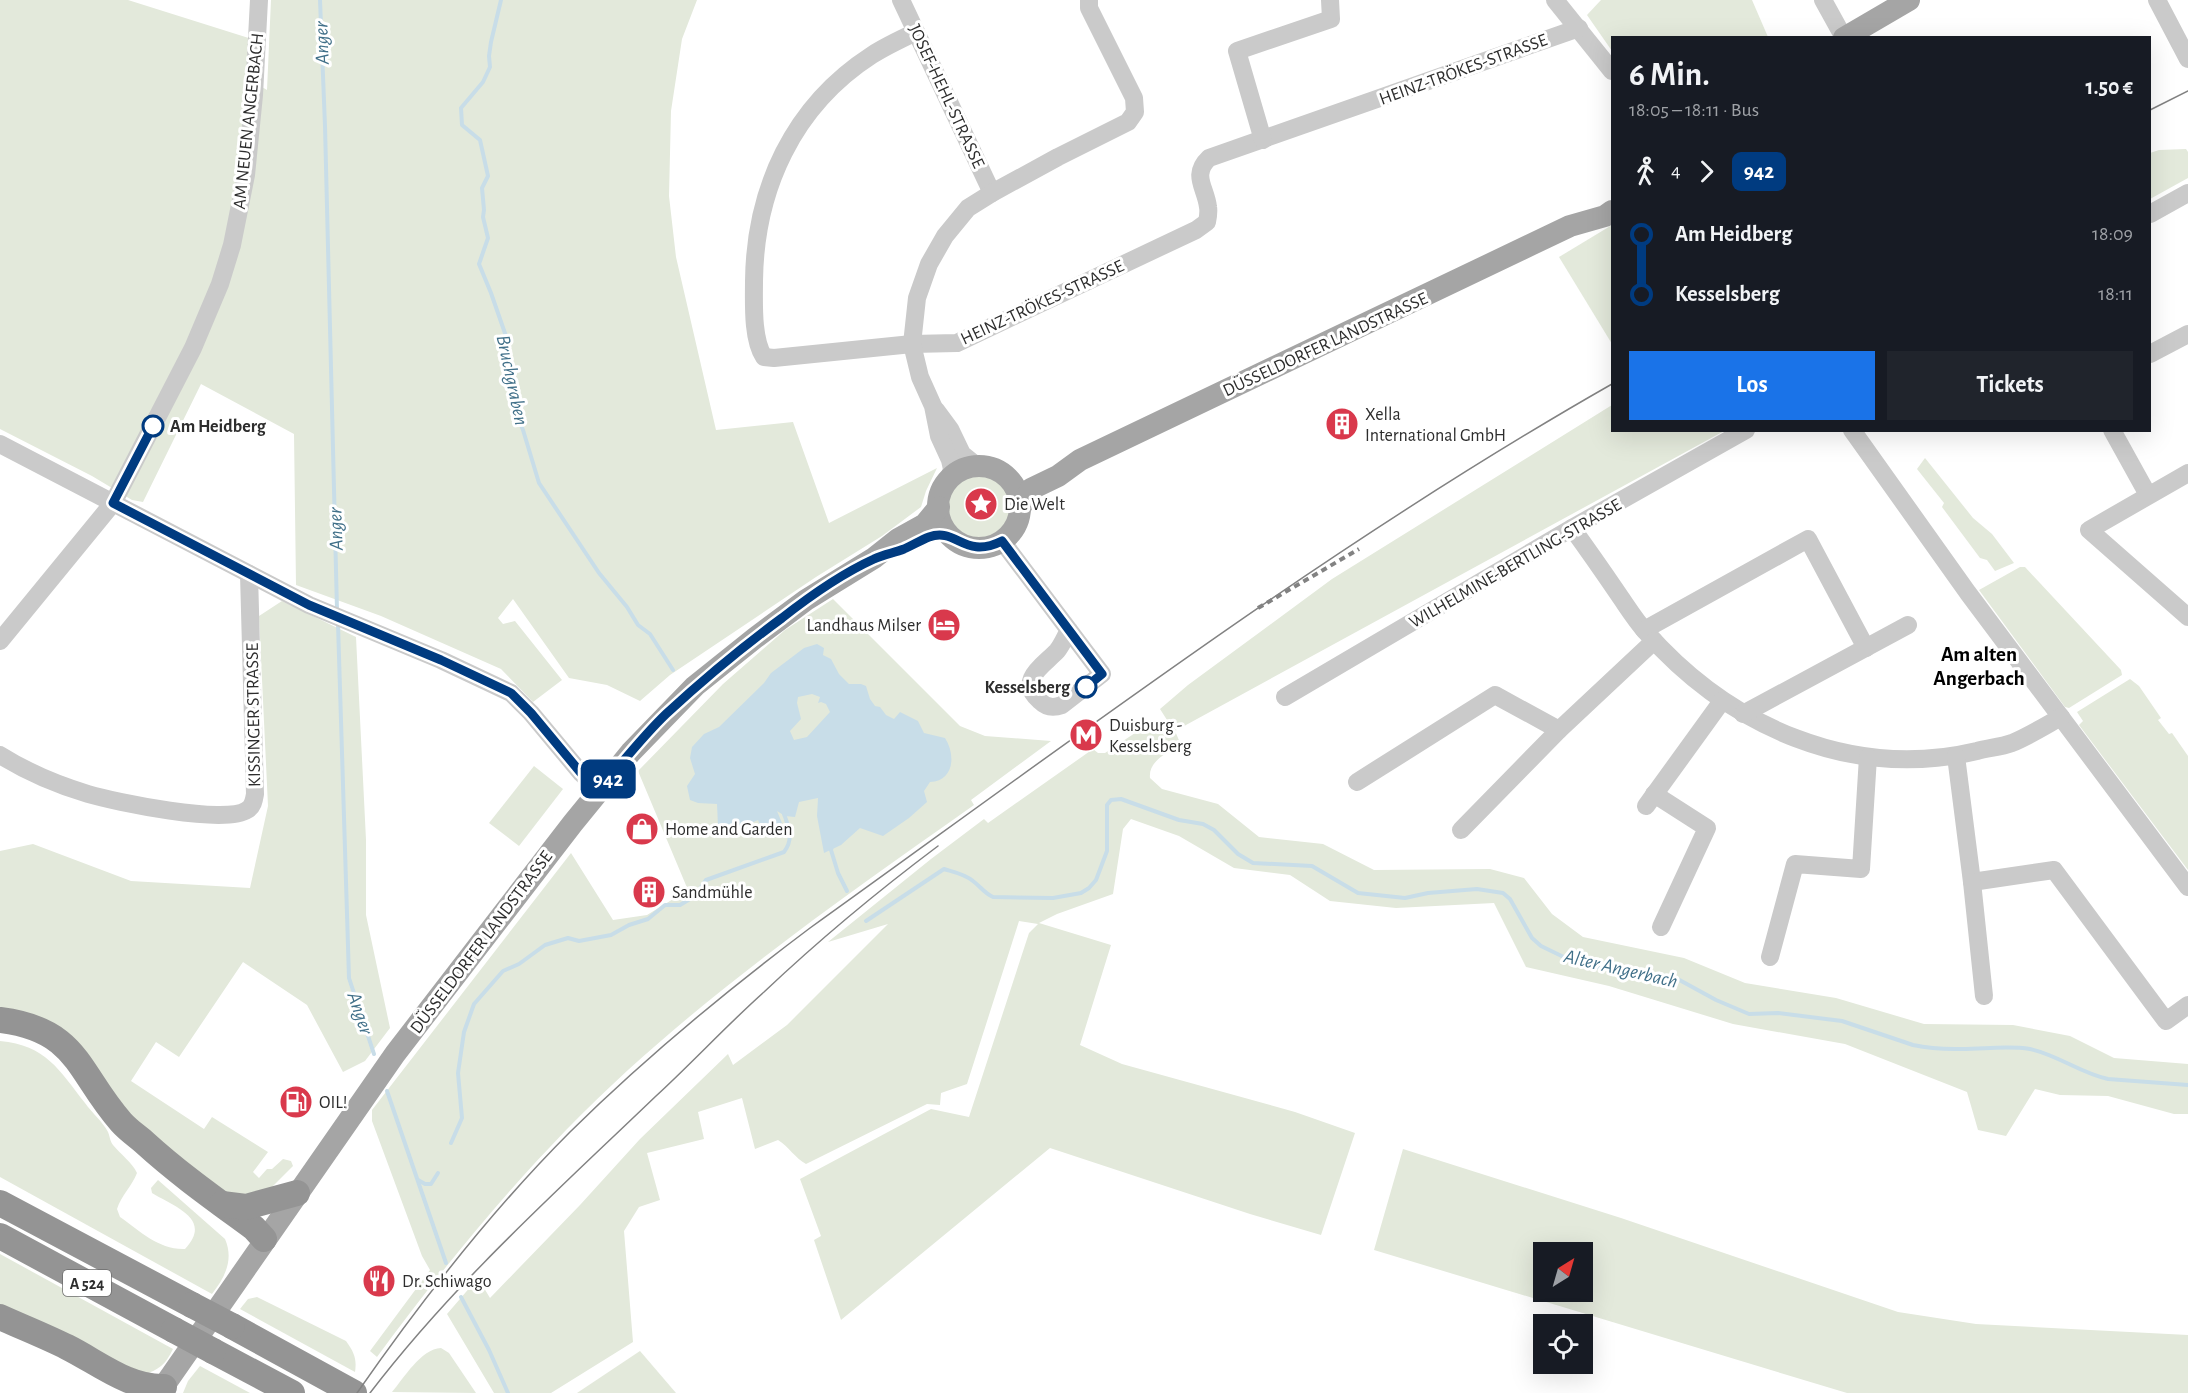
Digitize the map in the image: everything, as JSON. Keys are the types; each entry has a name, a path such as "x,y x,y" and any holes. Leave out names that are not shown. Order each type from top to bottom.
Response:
{"highway":[{"path":"0,1020 19,1023 46,1033 70,1050 121,1122 176,1172 254,1228 260,1246"},
{"path":"0,1033 15,1034 40,1043 62,1062 112,1126 175,1184 260,1246"},
{"path":"0,1192 25,1216"},
{"path":"221,1203 246,1208 297,1193"},
{"name":"A 524","path":"0,1203 346,1389"},
{"name":"A 524","path":"0,1236 292,1393"},
{"path":"0,1317 69,1348 130,1381 164,1391"},
{"path":"0,1327 72,1362 128,1393"}],"main road":[{"path":"1847,36 1909,0"},
{"name":"DÜSSELDORFER LANDSTRASSE","path":"1570,226 1611,197"},
{"name":"DÜSSELDORFER LANDSTRASSE","path":"1020,508 1031,489 1058,476 1080,460 1570,226 1605,216 1611,212"},
{"name":"DÜSSELDORFER LANDSTRASSE","path":"1006,476 1026,477 1050,466 1080,460"},
{"path":"977,466 993,468 1006,476 1016,489 1020,508 1015,526 1002,541 976,548 952,537 942,522 939,507 941,492 950,479 962,470 977,466"},
{"name":"DÜSSELDORFER LANDSTRASSE","path":"164,1391 260,1246 395,1054 599,790 650,731 695,686 754,638 806,600 874,558 898,539 925,524 939,507"},
{"name":"DÜSSELDORFER LANDSTRASSE","path":"874,558 905,549 930,536 942,534 952,537"}],"street":[{"name":"AM NEUEN ANGERBACH","path":"0,641 113,503 193,348 220,284 232,245 246,175 254,95 259,0"},
{"name":"JOSEF-HEHL-STRASSE","path":"901,0 992,192"},
{"path":"977,466 962,454 950,429 933,406 920,377 912,344 917,298 929,264 945,236 968,208 992,192 1128,122 1135,112 1134,98 1089,8 1089,0"},
{"path":"1263,140 1237,51 1331,19 1330,0"},
{"path":"1555,0 1611,72"},
{"path":"1823,0 1843,36"},
{"path":"2157,0 2188,59"},
{"name":"HEINZ-TRÖKES-STRASSE","path":"916,32 872,55 850,71 806,117 781,156 762,208 754,250 758,348 764,357 774,358 912,344 957,343 1196,230 1207,222 1208,208 1199,176 1202,165 1209,158 1579,28"},
{"path":"2151,212 2188,193"},
{"path":"2151,353 2188,334"},
{"path":"933,406 939,436 950,460 952,469 950,479"},
{"name":"WILHELMINE-BERTLING-STRASSE","path":"1285,697 1572,528 1742,432"},
{"path":"1853,432 1968,593 2188,887"},
{"path":"2113,432 2148,495"},
{"path":"0,444 325,612 441,660 511,693 531,713 581,773 599,790"},
{"path":"2188,473 2089,530 2188,617"},
{"path":"1572,528 1649,636 1684,671 1722,701 1782,733 1822,748 1868,757 1913,760 1956,756 2012,743 2061,717"},
{"path":"1461,830 1649,636 1808,539 1866,648"},
{"path":"1002,541 1069,630"},
{"name":"KISSINGER STRASSE","path":"0,755 49,780 88,794 121,802 164,811 235,815 248,810 254,803 255,794 249,574"},
{"path":"1743,714 1908,625"},
{"path":"1357,782 1495,695 1559,730"},
{"path":"1661,927 1707,828 1650,800 1722,701"},
{"path":"1956,756 1984,996"},
{"path":"1770,957 1795,864 1861,869 1868,757"},
{"path":"1972,882 2054,870 2166,1021 2188,1005"}],"shaded area":[{"path":"0,0 128,0 255,40 252,81 267,90 271,0 697,0 682,39 671,111 669,196 676,257 716,430 793,422 829,523 937,468 921,507 882,536 816,577 670,675 640,701 607,685 569,678 513,599 498,618 503,624 515,621 562,680 533,702 501,669 381,616 296,585 294,434 201,384 143,502 132,500 92,476 0,429"},
{"path":"1601,0 1752,0 1768,36 1611,36 1611,50 1587,15"},
{"path":"2186,149 2188,178 2151,198 2151,153 2159,150"},
{"path":"1611,226 1611,342 1559,257"},
{"path":"1611,406 1611,432 1722,432 1175,731 1181,745 1156,762 1150,772 1150,778 1162,789 1218,804 1259,837 1323,844 1374,870 1490,869 1524,878 1552,914 1583,937 1684,958 1745,983 1836,998 1924,1024 2013,1025 2070,1036 2114,1058 2188,1064 2188,1114 2174,1114 2108,1096 2060,1095 2035,1089 2006,1136 1978,1130 1967,1092 1845,1044 1733,1024 1609,986 1526,967 1494,903 1396,908 1330,901 1290,875 1234,868 1179,836 1131,819 1123,829 1113,894 1057,914 1039,923 1111,945 1080,1045 1122,1064 1295,1112 1355,1133 1321,1235 1050,1148 841,1320 814,1240 821,1236 800,1179 931,1109 969,1117 1029,933 1038,924 1019,921 967,1084 941,1093 940,1105 927,1104 806,1164 778,1140 755,1149 742,1098 698,1112 704,1139 647,1153 660,1200 639,1207 624,1231 633,1342 551,1393 494,1393 447,1314 478,1278 490,1298 640,1139 728,1054 733,1065 787,1025 888,924 828,942 984,819 988,823 1093,749 1098,753 1105,753 1141,729 1145,734 1167,720 1160,709 1188,685 1332,579"},
{"path":"1925,458 1973,518 1992,534 2014,563 1995,571 1987,560 1980,558 1942,507 1944,503 1917,469"},
{"path":"974,475 986,475 1003,484 1010,495 1012,507 1010,519 1003,530 986,539 974,539 962,534 953,525 948,513 948,501 953,489 962,480"},
{"path":"2020,567 2025,567 2121,670 2122,675 2069,708 2065,707 1979,590"},
{"path":"833,599 960,726 985,736 1051,741 971,800 974,805 754,965 628,1070 560,1137 495,1208 377,1357 370,1351 430,1270 422,1256 372,1121 372,1110 571,853 613,920 647,915 688,890 638,771 723,684 785,630"},
{"path":"282,601 356,637 366,840 366,915 390,1028 365,1061 343,1072 307,1005 243,962 179,1057 156,1042 131,1081 204,1129 212,1117 268,1152 253,1172 259,1178 267,1169 272,1169 283,1159 291,1161 293,1166 272,1187 240,1201 162,1154 94,1073 0,1011 0,851 33,844 131,881 250,888 268,806 259,616"},
{"path":"2130,679 2139,686 2161,718 2158,720 2169,734 2172,733 2188,756 2188,870 2079,725 2083,721 2077,712"},
{"path":"534,766 563,789 519,846 489,823"},
{"path":"0,1041 16,1043 29,1048 50,1061 103,1125 113,1145 135,1169 137,1173 117,1209 120,1217 158,1243 185,1249 193,1239 195,1230 193,1222 180,1209 152,1193 151,1188 158,1180 225,1239 229,1254 227,1268 212,1294 0,1177"},
{"path":"1403,1149 1621,1218 1898,1312 1976,1324 2188,1335 2188,1393 1847,1393 1593,1316 1593,1314 1586,1314 1546,1302 1593,1302 1593,1242 1533,1242 1533,1298 1374,1250"},
{"path":"0,1254 173,1349 161,1366 143,1375 0,1309"},
{"path":"257,1297 346,1341 354,1356 355,1372 240,1309 248,1299"},
{"path":"441,1348 449,1353 476,1393 392,1392 420,1359 427,1353"},
{"path":"640,1351 676,1393 577,1393"},
{"path":"200,1366 250,1393 183,1393 188,1381"}],"water":[{"path":"817,644 824,648 823,655 831,659 839,674 849,684 866,686 875,706 880,707 886,715 894,719 900,712 918,721 924,733 945,738 951,752 951,766 948,772 938,781 930,782 924,791 927,802 909,818 883,836 860,828 841,845 824,853 817,816 818,798 799,802 795,817 785,816 777,811 782,823 770,834 764,835 758,820 738,829 718,826 717,804 690,800 687,786 695,774 690,758 692,747 704,734 719,727 764,683 771,673 804,648","holes":["812,694 820,697 818,703 826,704 830,712 807,737 794,740 790,731 801,719 797,703 798,697"]}],"waterway":[{"name":"Anger","path":"320,0 337,610"},
{"name":"Bruchgraben","path":"501,0 491,42 490,67 483,82 461,108 462,125 480,140 488,176 482,188 483,217 488,238 479,264 507,339 514,383 515,411 539,483 599,573 627,607 638,625 650,634 673,670"},
{"name":"Anger","path":"338,624 349,978 374,1054"},
{"name":"Alter Angerbach","path":"866,921 944,869 966,877 993,897 1053,898 1081,893 1096,880 1107,851 1107,805 1111,800 1121,799 1179,820 1203,824 1214,830 1238,854 1253,863 1312,866 1358,893 1405,898 1428,893 1477,889 1503,893 1510,899 1532,938 1541,946 1574,962 1606,969 1674,977 1716,1000 1749,1014 1778,1013 1842,1021 1913,1045 1929,1048 2011,1047 2030,1049 2108,1079 2188,1085"},
{"name":"Alter Angerbach","path":"451,1143 462,1118 458,1073 464,1032 474,1004 503,971 519,964 545,945 568,938 579,941 611,935 629,925 648,919 665,905 680,905 695,896 706,880 784,852 790,838 784,814"},
{"name":"Alter Angerbach","path":"832,846 831,850 838,873 847,891"},
{"name":"Anger","path":"387,1091 446,1263"},
{"name":"Alter Angerbach","path":"418,1180 431,1184 438,1173"},
{"name":"Anger","path":"461,1297 489,1350 508,1393"}],"tram line":[{"path":"2151,110 2188,91"},
{"path":"357,1393 458,1258 541,1162 627,1078 748,976 810,928 1105,715 1304,577 1405,510 1611,385"},
{"path":"370,1393 436,1313 507,1239 737,1017 849,916 938,846"}],"railway":[{"path":"1258,608 1359,549"}],"bus line":[{"name":"942","path":"153,426 113,503 309,605 441,660 511,693 531,713 581,773 599,790 666,714 695,686 754,638 806,600 874,558 905,549 930,536 942,534 976,548 1002,541 1102,674 1086,687"}],"place":[{"name":"Xella International GmbH","path":"1342,424"},
{"name":"Am Heidberg","path":"153,426"},
{"name":"Die Welt","path":"981,504"},
{"name":"Landhaus Milser","path":"944,625"},
{"name":"Kesselsberg","path":"1086,687"},
{"name":"Duisburg - Kesselsberg","path":"1086,735"},
{"name":"Home and Garden","path":"642,829"},
{"name":"Sandmühle","path":"649,892"},
{"name":"OIL!","path":"296,1102"},
{"name":"Dr. Schiwago","path":"379,1281"}],"district":[{"name":"Am alten Angerbach","path":"1979,666"}]}
